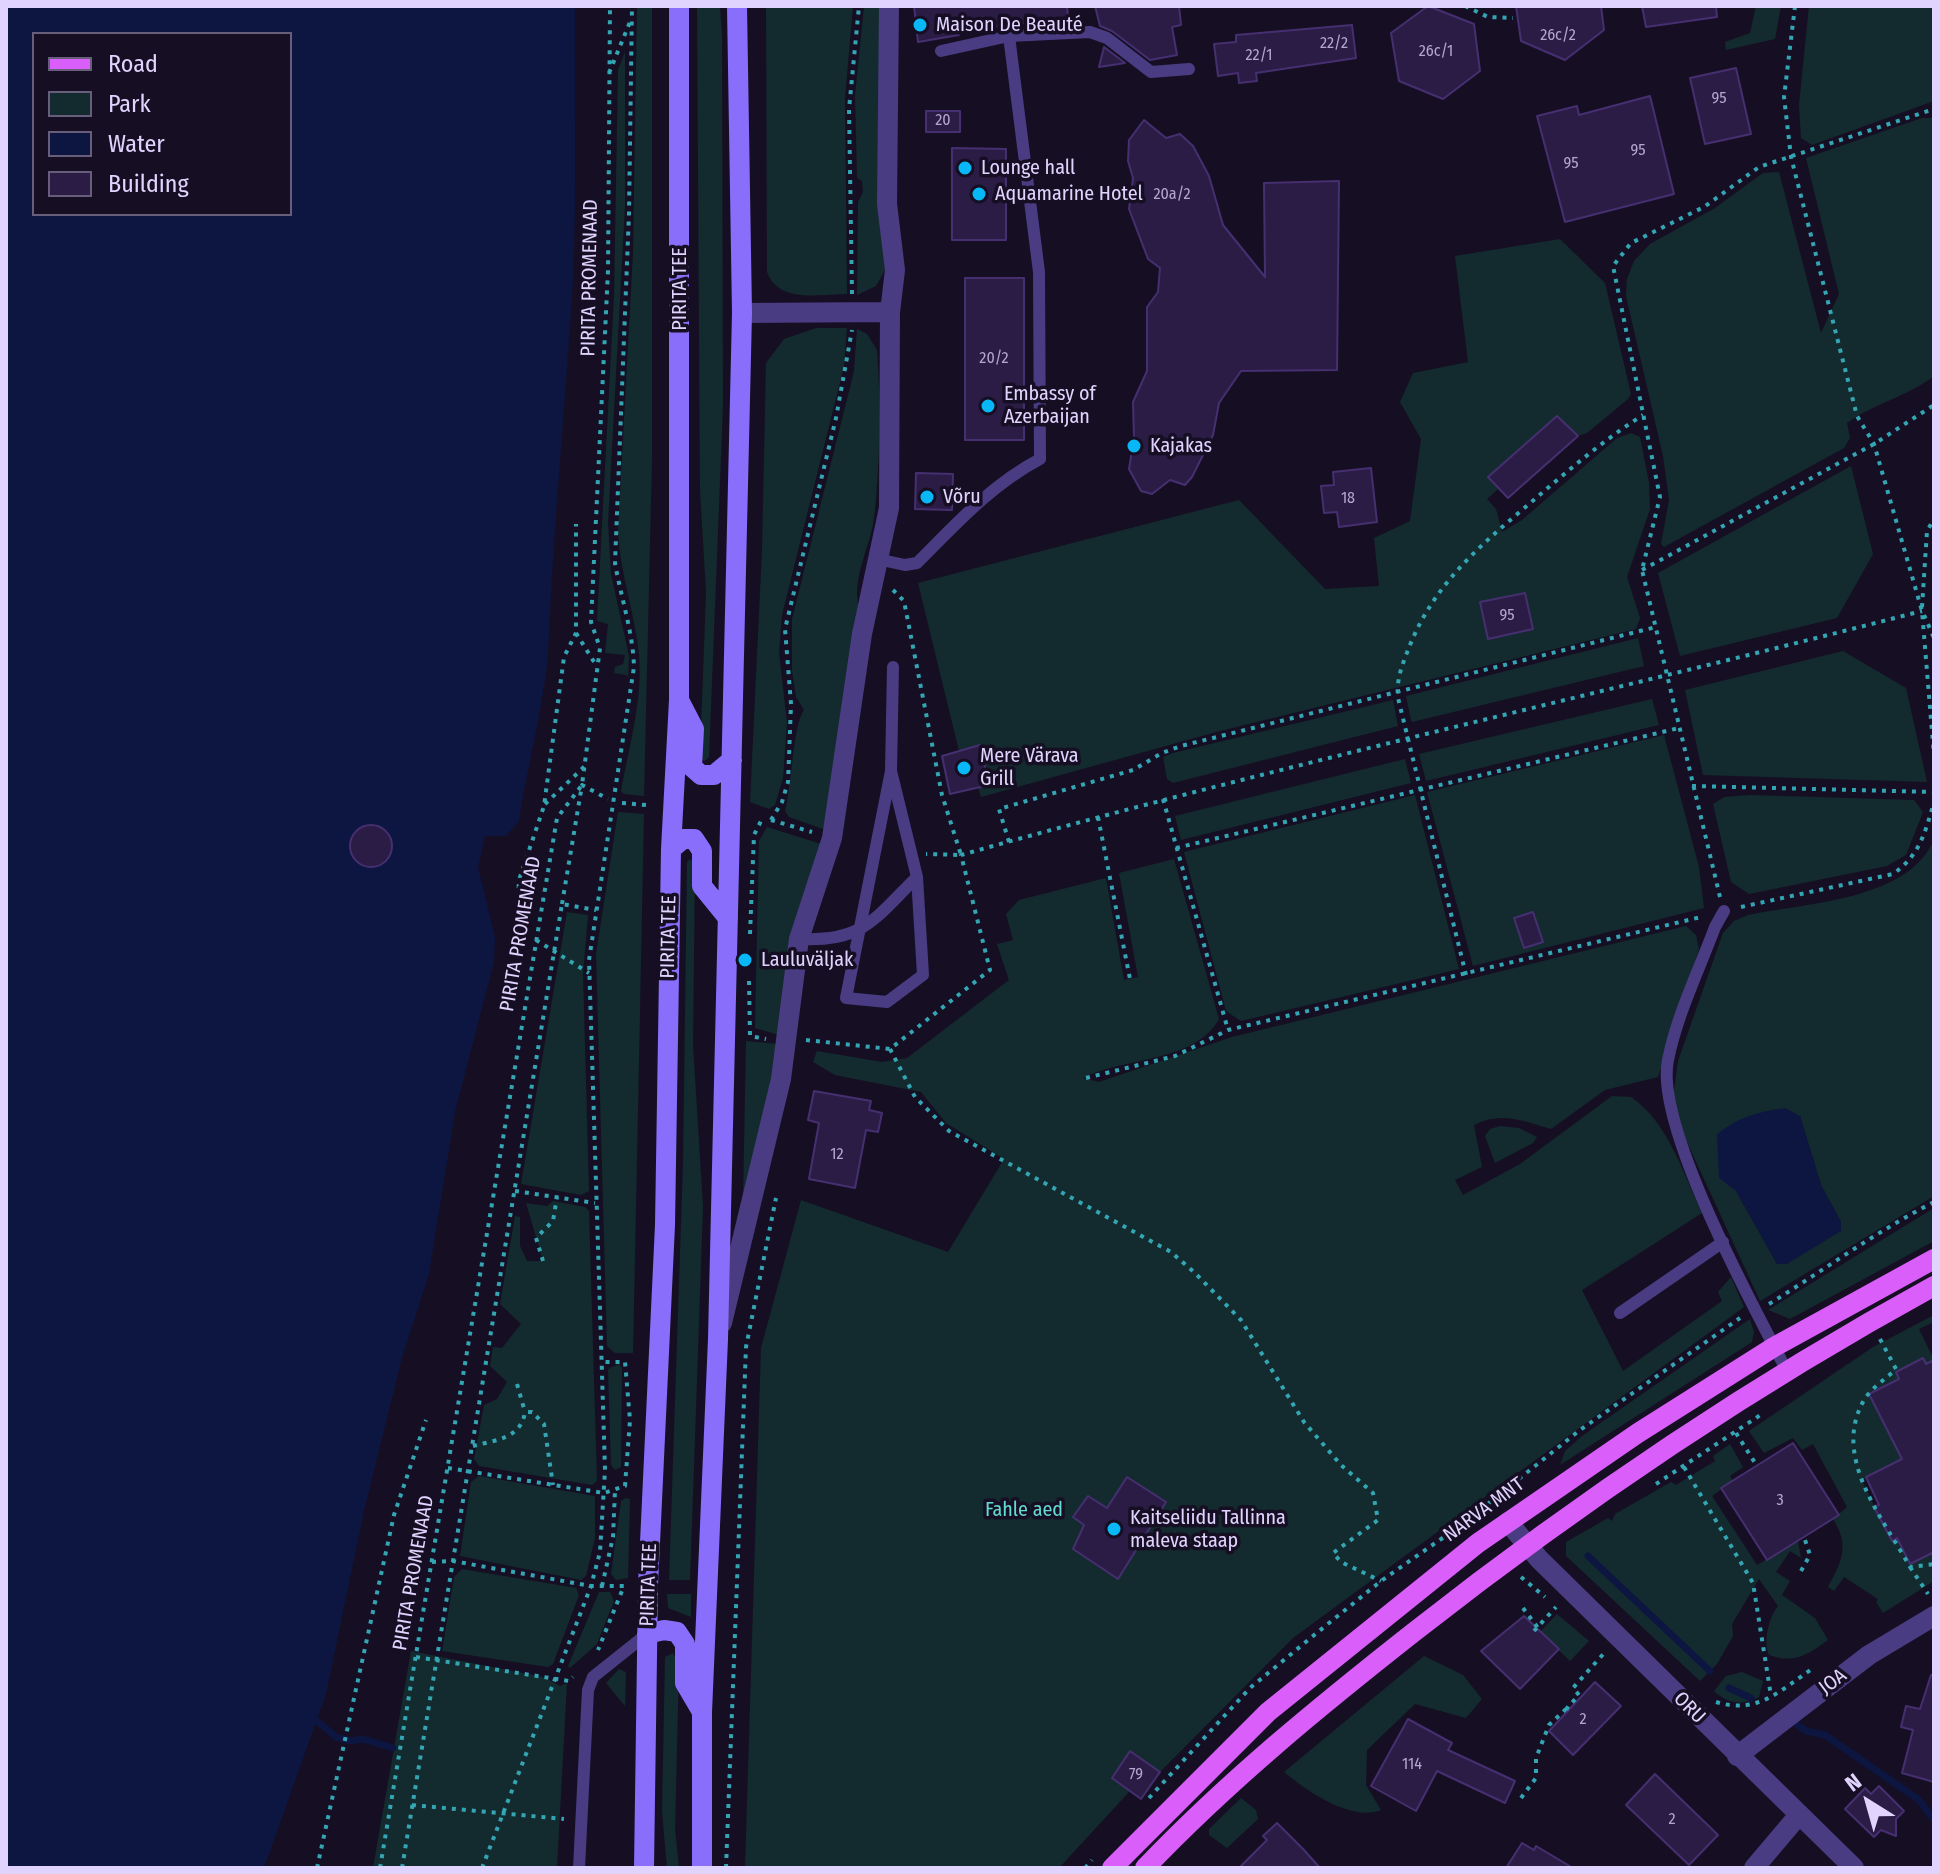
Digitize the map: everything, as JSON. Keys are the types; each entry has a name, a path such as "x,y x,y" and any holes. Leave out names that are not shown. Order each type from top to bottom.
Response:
{"main road":[{"name":"PIRITA TEE","path":"644,1868 647,1634 665,1225 671,849 679,700 679,6"},
{"path":"702,1868 702,1712 718,1339 742,313 737,6"},
{"path":"679,700 694,729 692,767 701,775 714,775 732,760"},
{"path":"671,849 683,839 694,839 702,851 702,886 728,918"},
{"name":"NARVA MNT","path":"1112,1868 1268,1712 1410,1594 1508,1522 1774,1347 1934,1259"},
{"path":"1145,1868 1259,1757 1525,1545 1787,1371 1934,1286"},
{"path":"647,1634 664,1630 677,1632 685,1644 685,1683 702,1712"}],"street":[{"path":"718,1339 749,1223 781,1079 799,939 832,838 877,559 889,508 890,312 895,270 887,204 889,6"},
{"path":"742,313 890,312"},
{"name":"ORU","path":"1508,1522 1525,1545 1854,1868"},
{"name":"JOA","path":"1737,1756 1869,1655 1934,1616"},
{"path":"1754,1868 1798,1816"}],"lane":[{"path":"941,51 1009,36 1090,32 1107,38 1151,72 1189,69"},
{"path":"877,559 905,565 917,563 985,495 1040,459 1039,272 1009,36"},
{"path":"891,771 917,877 923,975 887,1002 846,998 891,771 893,667"},
{"path":"799,939 821,940 860,932 917,877"},
{"path":"1724,911 1715,927 1667,1061 1666,1096 1685,1154 1723,1242 1787,1371"},
{"path":"1620,1313 1723,1242"},
{"path":"579,1868 588,1690 593,1677 647,1634"}],"path":[{"name":"PIRITA PROMENAAD","path":"380,1868 557,818 582,785 600,648 591,622 608,271 610,6"},
{"path":"482,1868 591,1586 600,1552 604,1493 589,973 634,667 633,638 622,605 615,563 629,213 633,6"},
{"path":"771,820 782,802 788,782 791,704 785,629 849,360 852,312 849,109 859,6"},
{"path":"1465,6 1488,17 1513,18"},
{"path":"1795,6 1784,97 1791,157 1842,367 1857,416 1874,444 1922,611 1934,638"},
{"path":"608,76 631,18"},
{"path":"1724,911 1642,570 1660,497 1613,266 1631,243 1704,207 1759,167 1934,109"},
{"path":"1642,570 1874,444 1934,405"},
{"path":"1466,975 1398,693 1400,671 1422,615 1443,585 1482,542 1558,477 1643,415"},
{"path":"1934,519 1927,531 1922,611 1934,756"},
{"path":"515,958 519,880 544,806 564,657 576,633 576,524"},
{"path":"887,586 904,601 935,767 961,855"},
{"path":"993,846 1163,799 1668,677 1922,611"},
{"path":"1009,842 999,809 1133,770 1181,746 1656,627"},
{"path":"576,633 597,667"},
{"path":"1176,848 1679,728"},
{"path":"544,806 585,766"},
{"path":"402,1868 582,785 608,799"},
{"path":"1692,786 1934,792"},
{"path":"1163,799 1228,1030"},
{"path":"1086,1078 1175,1056 1228,1030 1724,911 1893,874 1912,861 1922,842 1934,802"},
{"path":"622,803 646,805"},
{"path":"749,939 754,835 763,817"},
{"path":"1098,817 1130,979"},
{"path":"562,904 596,910"},
{"path":"536,940 589,973"},
{"path":"748,978 750,1036 785,1042 808,1039 805,1055"},
{"path":"890,1049 915,1097 949,1131 1171,1252 1241,1320 1285,1386 1304,1422 1341,1465 1373,1493 1378,1520 1333,1553 1341,1562 1381,1581"},
{"path":"515,1191 596,1203"},
{"path":"726,1868 746,1347 777,1193"},
{"path":"543,1261 536,1238 553,1221 557,1197"},
{"path":"1878,1335 1896,1369 1864,1401 1856,1420 1854,1459 1926,1595 1934,1590"},
{"path":"448,1468 604,1493 625,1486 629,1433 625,1362 601,1362"},
{"path":"471,1446 512,1436 523,1423 525,1412 517,1384"},
{"path":"525,1412 532,1412 544,1424 553,1485"},
{"path":"317,1868 394,1515 426,1420"},
{"path":"1736,1433 1757,1466"},
{"path":"1684,1467 1753,1583 1771,1696"},
{"path":"602,1586 613,1537 615,1489"},
{"path":"1801,1571 1810,1555 1804,1537"},
{"path":"432,1562 453,1561 591,1586 624,1586 600,1647 592,1656"},
{"path":"1910,1567 1934,1564"},
{"path":"729,1588 736,1588"},
{"path":"1523,1608 1536,1630 1556,1607"},
{"path":"1521,1798 1536,1778 1536,1758 1549,1725 1579,1695 1573,1688 1608,1649"},
{"path":"416,1657 569,1681 576,1672"},
{"path":"1712,1701 1738,1709 1754,1706 1827,1659"},
{"path":"412,1805 567,1820"}],"green space":[{"path":"637,6 652,6 652,458 644,796 621,791 640,672 618,532 633,253"},
{"path":"697,6 720,6 722,36 723,406 709,757 705,761 700,758 706,592 700,490"},
{"path":"766,6 853,6 845,98 847,294 790,293 773,282 767,272"},
{"path":"864,6 879,6 885,270 876,286 857,295 858,202 863,192 862,181 857,178 855,96"},
{"path":"1756,6 1781,6 1775,39 1726,50 1725,42 1750,33"},
{"path":"1809,6 1934,6 1934,101 1812,145 1801,138 1799,105"},
{"path":"625,52 625,206 608,523 611,574 629,656 628,679 627,675 614,673 615,667 623,664 625,655 605,653 608,624 597,621 614,296 618,70"},
{"path":"1922,118 1934,118 1934,376 1847,423 1850,438 1844,448 1664,547 1661,544 1669,500 1663,456 1626,296 1627,279 1634,261 1650,244 1715,208 1763,173 1779,172 1821,333 1839,294 1806,158"},
{"path":"1560,239 1605,283 1631,394 1587,433 1578,436 1557,416 1488,477 1498,489 1487,499 1496,509 1502,532 1522,520 1617,438 1631,433 1640,437 1649,483 1650,509 1627,577 1640,618 1636,629 1220,731 981,797 978,787 989,784 980,745 959,751 918,583 1239,500 1325,589 1379,586 1374,538 1410,521 1421,439 1400,402 1413,373 1468,362 1455,256"},
{"path":"816,328 847,328 844,366 782,615 779,653 787,723 783,778 775,805 769,809 750,802 762,551 766,363 784,339"},
{"path":"857,329 867,334 877,350 878,477 872,529 857,586 859,608 826,830 789,817 785,811 797,728 804,710 796,697 792,670 792,619 854,371"},
{"path":"1851,466 1873,554 1837,618 1680,656 1658,573"},
{"path":"1638,638 1644,666 1411,720 1406,696"},
{"path":"1843,651 1906,688 1927,782 1703,775 1685,690"},
{"path":"1652,699 1659,725 1426,781 1419,754"},
{"path":"1393,700 1398,726 1173,783 1167,779 1163,757 1173,753"},
{"path":"1664,735 1699,867 1704,908 1473,966 1427,792","holes":["1533,912 1542,942 1524,947 1515,919"]},
{"path":"1405,759 1411,783 1181,840 1175,816"},
{"path":"1415,795 1459,969 1241,1021 1226,1011 1184,852"},
{"path":"1750,795 1914,800 1923,812 1906,855 1887,866 1749,894 1731,882 1713,804 1724,797"},
{"path":"618,812 644,814 633,1353 615,1353 607,1346 596,954"},
{"path":"767,827 821,844 779,1035 755,1028 759,841"},
{"path":"1934,839 1934,1196 1760,1301 1681,1129 1673,1099 1678,1061 1723,933 1734,921 1748,915 1826,902 1880,887 1903,875 1921,859","holes":["1800,1116 1821,1185 1841,1222 1777,1264 1736,1191"]},
{"path":"690,859 695,864 693,1045 703,1207 690,1580 669,1580 683,1164 687,862"},
{"name":"Fahle aed","path":"1174,859 1219,1019 1208,1033 1193,1044 1083,1078 1099,1082 1232,1037 1686,926 1696,935 1699,949 1658,1077 1605,1090 1551,1129 1503,1118 1474,1125 1482,1167 1455,1180 1463,1195 1520,1164 1612,1096 1631,1097 1665,1134 1702,1213 1582,1290 1623,1371 1722,1301 1718,1292 1731,1277 1744,1307 1293,1638 1160,1772 1152,1767 1059,1868 745,1868 761,1348 801,1200 948,1252 1004,1159 946,1123 921,1092 835,1075 813,1062 817,1051 882,1062 907,1058 1009,980 997,944 1013,940 1006,914 1019,900 1106,878 1124,980 1138,977 1119,873"},
{"path":"567,912 588,915 583,974 589,1191 581,1195 521,1184"},
{"path":"746,1041 778,1044 772,1091 743,1202"},
{"path":"1500,1126 1519,1128 1537,1137 1533,1143 1495,1163 1485,1136 1490,1129"},
{"path":"553,1201 585,1207 589,1211 597,1481 592,1485 479,1466 474,1459 484,1405 497,1399 507,1382 490,1366 493,1347 502,1348 521,1324 500,1304 515,1216 520,1217 520,1246 527,1261 543,1261 526,1203 547,1206"},
{"path":"1934,1208 1934,1241 1790,1319 1768,1310"},
{"path":"1934,1315 1934,1322 1919,1329 1934,1360 1926,1364 1923,1358 1897,1371 1899,1379 1869,1394 1888,1432 1917,1452 1862,1480 1891,1541 1897,1538 1910,1564 1934,1552 1934,1581 1883,1613 1876,1602 1878,1599 1844,1577 1834,1591 1828,1587 1843,1546 1833,1519 1847,1507 1813,1444 1802,1450 1793,1438 1764,1453 1749,1431 1873,1347"},
{"path":"1750,1319 1754,1332 1752,1342 1560,1465 1565,1451 1582,1436"},
{"path":"619,1364 622,1368 621,1467 615,1470 611,1465 608,1369"},
{"path":"1730,1444 1743,1467 1730,1476 1733,1481 1712,1496 1757,1565 1798,1541 1801,1558 1790,1551 1776,1572 1790,1581 1782,1595 1815,1618 1828,1640 1794,1658 1769,1655 1768,1629 1778,1606 1759,1579 1732,1624 1733,1636 1717,1664 1700,1681 1566,1556 1566,1542 1608,1518 1612,1521 1615,1514 1671,1482 1676,1485 1715,1461 1713,1456"},
{"path":"479,1476 595,1496 595,1538 586,1576 581,1580 460,1556 471,1482"},
{"path":"630,1499 628,1578 616,1580 611,1574 621,1501"},
{"path":"462,1569 576,1588 579,1595 553,1664 548,1667 442,1651 454,1577"},
{"path":"599,1592 610,1592 614,1601 597,1644 570,1668 568,1666"},
{"path":"667,1594 691,1594 691,1617 668,1608"},
{"path":"1557,1614 1589,1641 1570,1661 1540,1632"},
{"path":"411,1651 543,1677 560,1686 567,1683 557,1868 373,1868"},
{"path":"673,1653 679,1665 675,1829 679,1868 667,1868 662,1811 665,1657"},
{"path":"1424,1656 1463,1675 1482,1699 1466,1718 1415,1704 1367,1750 1366,1785 1381,1810 1356,1812 1330,1803 1284,1772"},
{"path":"619,1669 626,1672 625,1706 606,1683"},
{"path":"1742,1672 1763,1681 1759,1697 1747,1702 1735,1702 1714,1691 1726,1676"},
{"path":"1241,1798 1256,1810 1258,1819 1227,1848 1209,1835 1209,1829"}],"water":[{"path":"6,6 575,6 573,279 545,682 519,821 506,836 485,836 478,867 495,937 494,962 455,1112 429,1274 402,1358 364,1511 326,1694 264,1868 6,1868"},
{"path":"1785,1108 1800,1116 1821,1185 1841,1222 1841,1231 1787,1264 1777,1264 1736,1191 1719,1178 1717,1134 1749,1116"}],"building":[{"path":"914,6 1067,6 1068,18 957,31 959,35 918,42"},
{"path":"1095,6 1179,6 1181,25 1172,27 1177,55 1150,60 1112,31 1100,26"},
{"path":"1428,6 1474,24 1480,71 1443,99 1399,81 1391,33"},
{"path":"1516,6 1601,6 1604,30 1565,60 1521,41"},
{"path":"1642,6 1716,6 1717,17 1646,27"},
{"path":"1352,25 1356,58 1256,73 1257,81 1239,83 1238,73 1218,76 1214,44 1236,42 1236,35"},
{"path":"1104,47 1125,63 1099,67"},
{"path":"1736,68 1751,134 1705,144 1690,78"},
{"path":"1650,96 1674,194 1565,222 1537,116 1577,106 1579,115"},
{"path":"926,111 960,111 960,132 926,132"},
{"path":"1144,120 1166,138 1180,134 1193,146 1209,176 1223,225 1265,277 1264,183 1339,181 1337,370 1241,371 1219,403 1213,435 1192,477 1185,485 1170,480 1152,494 1141,491 1129,469 1134,438 1133,402 1147,371 1147,307 1158,292 1160,268 1148,259 1129,209 1133,178 1128,161 1129,140"},
{"name":"Aquamarine Hotel","path":"952,148 1006,149 1006,240 952,240"},
{"path":"965,278 1024,278 1024,440 965,440"},
{"path":"1557,416 1578,436 1508,498 1488,477"},
{"path":"1371,468 1377,522 1339,527 1337,512 1324,513 1321,486 1334,485 1333,472"},
{"path":"916,473 953,474 952,510 915,509"},
{"path":"1525,593 1533,629 1488,639 1480,602"},
{"path":"980,745 989,785 950,794 942,756"},
{"path":"371,825 386,831 392,846 386,861 371,867 356,861 350,846 356,831"},
{"path":"1533,912 1543,942 1524,948 1514,918"},
{"path":"814,1091 871,1101 869,1110 882,1113 878,1132 866,1130 855,1188 809,1179 819,1123 808,1120"},
{"path":"1923,1358 1926,1364 1934,1360 1934,1552 1910,1564 1897,1538 1892,1541 1874,1507 1879,1505 1866,1477 1902,1459 1869,1394 1899,1379 1896,1372"},
{"path":"1793,1443 1839,1515 1767,1560 1721,1488"},
{"name":"Kaitseliidu Tallinna maleva staap","path":"1127,1477 1166,1502 1118,1579 1073,1549 1084,1525 1073,1517 1088,1496 1107,1508"},
{"path":"1524,1616 1559,1649 1520,1689 1481,1651"},
{"path":"1931,1675 1934,1676 1934,1782 1902,1773 1913,1730 1901,1727 1906,1706 1920,1709"},
{"path":"1595,1682 1621,1706 1573,1755 1549,1731"},
{"path":"1408,1719 1452,1743 1448,1750 1515,1781 1505,1803 1437,1771 1416,1811 1371,1786"},
{"path":"1130,1751 1160,1772 1141,1799 1112,1778"},
{"path":"1655,1774 1718,1835 1689,1865 1626,1805"},
{"path":"1879,1786 1904,1811 1896,1819 1896,1836 1881,1830 1874,1837 1845,1809 1865,1788 1871,1794"},
{"path":"1277,1823 1320,1868 1239,1868 1267,1840 1263,1836"},
{"path":"1522,1843 1534,1850 1536,1846 1573,1868 1506,1868"}],"waterway":[{"path":"1588,1556 1710,1671"},
{"path":"1729,1688 1751,1698"},
{"path":"1791,1720 1806,1731 1825,1735 1919,1800 1934,1820"},
{"path":"317,1721 336,1737 351,1741 363,1739 393,1748"}],"place":[{"name":"Maison De Beauté","path":"920,25"},
{"name":"Lounge hall","path":"965,168"},
{"name":"Aquamarine Hotel","path":"979,194"},
{"name":"Embassy of Azerbaijan","path":"988,406"},
{"name":"Kajakas","path":"1134,446"},
{"name":"Võru","path":"927,497"},
{"name":"Mere Värava Grill","path":"964,768"},
{"name":"Lauluväljak","path":"745,960"},
{"name":"Kaitseliidu Tallinna maleva staap","path":"1114,1529"}]}
